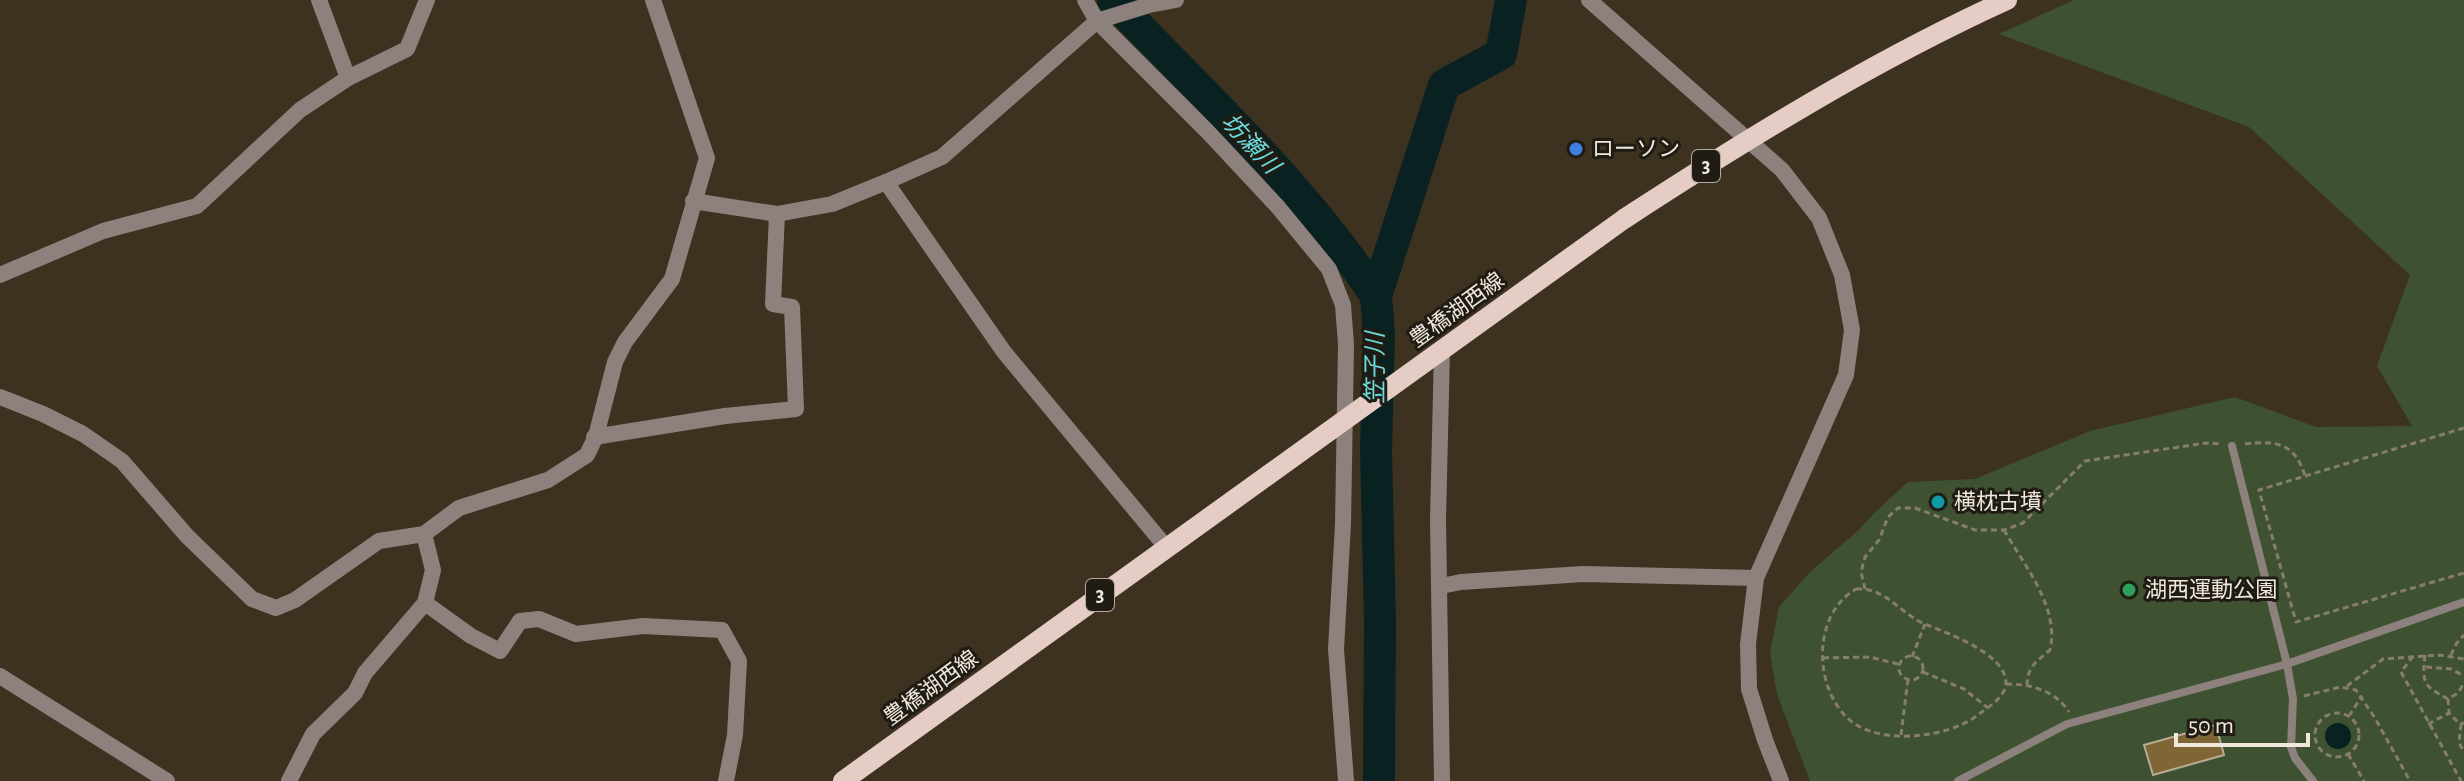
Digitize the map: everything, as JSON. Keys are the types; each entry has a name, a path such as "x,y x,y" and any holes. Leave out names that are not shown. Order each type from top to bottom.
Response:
{"main road":[{"name":"豊橋湖西線","path":"843,781 1624,219 1748,138 1994,3"}],"street":[{"path":"319,0 348,78"},
{"path":"0,275 103,231 197,206 300,110 348,78 407,49 427,0"},
{"path":"0,397 83,434 122,461 187,536 252,599 276,608 295,600 379,541 424,534 459,508 548,480 576,464 587,455 615,362 625,342 672,279 707,158 653,0"},
{"path":"1085,0 1278,207 1329,269 1343,305 1351,417 1336,649 1346,781"},
{"path":"693,201 777,214 832,204 886,182 942,157 1103,20 1144,4 1176,0"},
{"path":"1589,0 1782,170 1819,218 1842,275 1852,330 1846,375 1756,578 1748,644 1749,689 1781,781"},
{"path":"886,182 1004,352 1166,547"},
{"path":"594,437 725,416 796,409 792,307 773,304 777,214"},
{"path":"1442,350 1438,520 1442,781"},
{"path":"289,781 313,734 355,693 365,673 425,603 433,570 424,534"},
{"path":"1441,586 1583,574 1756,578"},
{"path":"425,603 471,636 500,651 520,621 539,619 576,634 643,626 722,630 739,661 735,735 726,781"},
{"path":"0,676 167,781"}],"lane":[{"path":"2232,446 2287,664 2293,699 2291,747 2295,758 2313,781"},
{"path":"1958,781 2073,723 2287,664 2464,602"}],"path":[{"path":"2464,428 2259,490 2296,622 2464,573"},
{"path":"1865,589 1861,572 1865,557 1879,540 1888,517 1898,508 1915,508 1975,530 2004,530 2023,523 2085,461 2206,443 2286,446 2296,455 2305,476"},
{"path":"2004,530 2036,585 2050,619 2050,650 2029,670 2027,685"},
{"path":"1856,589 1865,589 1890,599 1925,624 1944,629 1980,649 2000,668 2006,684 2003,693 1988,708 1961,726 1941,732 1901,737 1864,729 1843,713 1828,689 1822,648 1832,614 1847,595 1856,589"},
{"path":"1912,657 1925,624"},
{"path":"2451,655 2464,635"},
{"path":"2425,655 2425,684 2448,699"},
{"path":"2293,699 2347,686 2383,659 2451,655 2464,659"},
{"path":"2413,656 2401,672 2461,781"},
{"path":"1823,658 1870,657 1898,664"},
{"path":"1898,664 1902,659 1912,657 1922,664 1923,672"},
{"path":"1898,664 1900,673 1908,679 1918,677 1923,672"},
{"path":"2424,667 2431,665 2451,669 2464,676"},
{"path":"1923,672 1964,689 1988,708"},
{"path":"1901,737 1908,679"},
{"path":"2448,699 2458,693 2464,683"},
{"path":"2006,684 2027,685 2058,699 2066,707 2073,723"},
{"path":"2347,686 2362,696 2409,779 2402,781"},
{"path":"2458,693 2463,696"},
{"path":"2349,716 2362,696"},
{"path":"2448,699 2449,713 2462,724 2459,743 2464,752"},
{"path":"2337,713 2349,716 2356,722 2360,736 2355,749 2348,754 2328,756 2315,738 2318,724 2323,718 2337,713"},
{"path":"2428,724 2449,713"},
{"path":"2348,754 2364,781"}],"green space":[{"name":"湖西運動公園","path":"2074,0 2464,0 2464,781 1810,781 1777,694 1770,653 1779,607 1810,572 1908,482 1975,479 2090,431 2235,397 2316,427 2412,426 2377,366 2410,275 2249,127 1999,34"}],"water":[{"path":"2338,723 2347,727 2351,736 2347,745 2338,749 2329,745 2325,736 2329,727"}],"building":[{"path":"2216,725 2224,755 2153,775 2144,745"}],"waterway":[{"name":"坊瀬川","path":"1113,0 1285,179 1348,256 1376,296"},
{"name":"笠子川","path":"1379,781 1380,621 1376,450 1379,334 1376,296 1444,85 1501,54 1511,0"}],"place":[{"name":"ローソン","path":"1576,149"},
{"name":"横枕古墳","path":"1938,502"},
{"name":"湖西運動公園","path":"2129,590"}]}
